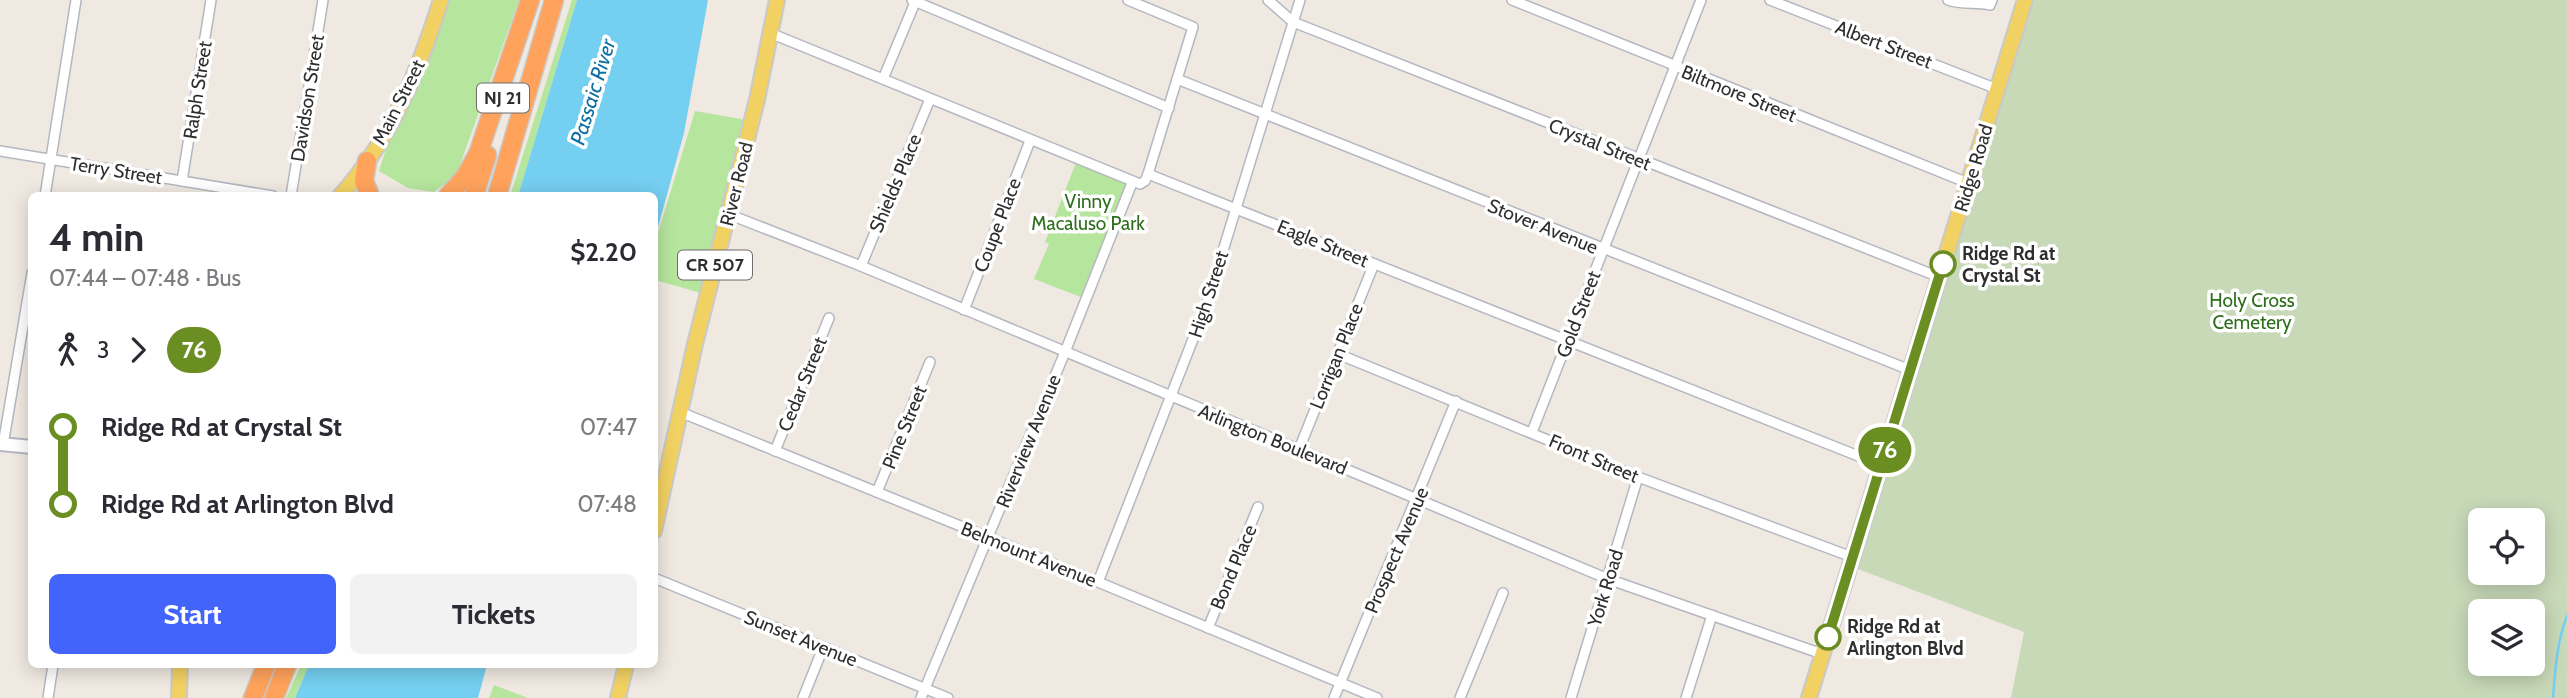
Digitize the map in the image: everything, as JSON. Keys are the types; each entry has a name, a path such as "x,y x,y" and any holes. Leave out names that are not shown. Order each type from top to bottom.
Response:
{"highway":[{"path":"452,192 465,177 478,153 531,0"},
{"name":"NJ 21","path":"475,192 531,0"},
{"name":"NJ 21","path":"497,192 554,0"},
{"path":"367,161 364,181 368,192"},
{"path":"253,698 265,668"},
{"path":"274,698 286,668"}],"main road":[{"name":"Main Street","path":"343,192 367,161 397,111 411,83 441,0"},
{"name":"River Road","path":"658,513 757,100 777,0"},
{"name":"Ridge Road","path":"1809,698 2025,0"},
{"path":"179,698 180,668"},
{"path":"618,698 625,668"}],"street":[{"path":"45,192 76,0"},
{"name":"Ralph Street","path":"182,181 211,0"},
{"name":"Davidson Street","path":"292,192 323,0"},
{"path":"883,79 915,0 1169,108"},
{"path":"770,33 1140,184 1146,181 1193,27 1128,0"},
{"name":"Crystal Street","path":"1268,0 1293,22 1939,277"},
{"name":"High Street","path":"1098,582 1206,306 1300,0"},
{"name":"Biltmore Street","path":"1512,0 1968,183"},
{"name":"Gold Street","path":"1532,432 1701,0"},
{"name":"Albert Street","path":"1770,0 1997,89"},
{"path":"1948,0 1990,5 1992,0"},
{"name":"Stover Avenue","path":"1177,79 1910,370"},
{"name":"Shields Place","path":"861,266 930,99"},
{"name":"Coupe Place","path":"964,310 1031,141"},
{"name":"Terry Street","path":"0,151 249,192"},
{"name":"Eagle Street","path":"1148,174 1881,466"},
{"name":"Riverview Avenue","path":"920,698 1065,352 1132,183"},
{"name":"Arlington Boulevard","path":"729,214 861,266 1608,579 1822,654"},
{"name":"Lorrigan Place","path":"1298,449 1374,264"},
{"path":"28,295 1,444 28,447"},
{"name":"Cedar Street","path":"775,451 829,318"},
{"name":"Front Street","path":"1338,354 1638,477 1852,557"},
{"name":"Pine Street","path":"877,492 930,362"},
{"name":"Prospect Avenue","path":"1334,698 1457,401"},
{"name":"Belmount Avenue","path":"680,412 1377,698"},
{"name":"York Road","path":"1571,698 1638,477"},
{"name":"Bond Place","path":"1208,628 1258,506"},
{"name":"Sunset Avenue","path":"658,580 948,698"},
{"path":"1460,698 1503,593"},
{"path":"1686,698 1712,615"},
{"path":"803,698 823,648"},
{"path":"48,698 52,668"}],"green space":[{"path":"446,0 519,0 455,179 454,177 434,192 408,188 379,171 391,133"},
{"path":"572,0 577,0 519,192 511,192"},
{"name":"Holy Cross Cemetery","path":"2025,0 2567,0 2567,698 2011,698 2024,632 1850,566"},
{"path":"695,111 752,121 708,295 658,281 659,230"},
{"name":"Vinny Macaluso Park","path":"1077,160 1132,183 1086,299 1034,279 1049,244 1045,242"},
{"path":"300,668 308,668 295,698 286,698"},
{"path":"494,685 528,698 489,698"}],"water":[{"name":"Passaic River","path":"577,0 708,0 684,133 658,227 658,192 519,192"},
{"path":"308,668 486,668 478,698 295,698"}],"waterway":[{"path":"2553,698 2559,646 2567,616"}],"bus line":[{"name":"76","path":"1828,637 1943,264"}],"place":[{"name":"Ridge Rd at Crystal St","path":"1943,264"},
{"name":"Ridge Rd at Arlington Blvd","path":"1828,637"}]}
